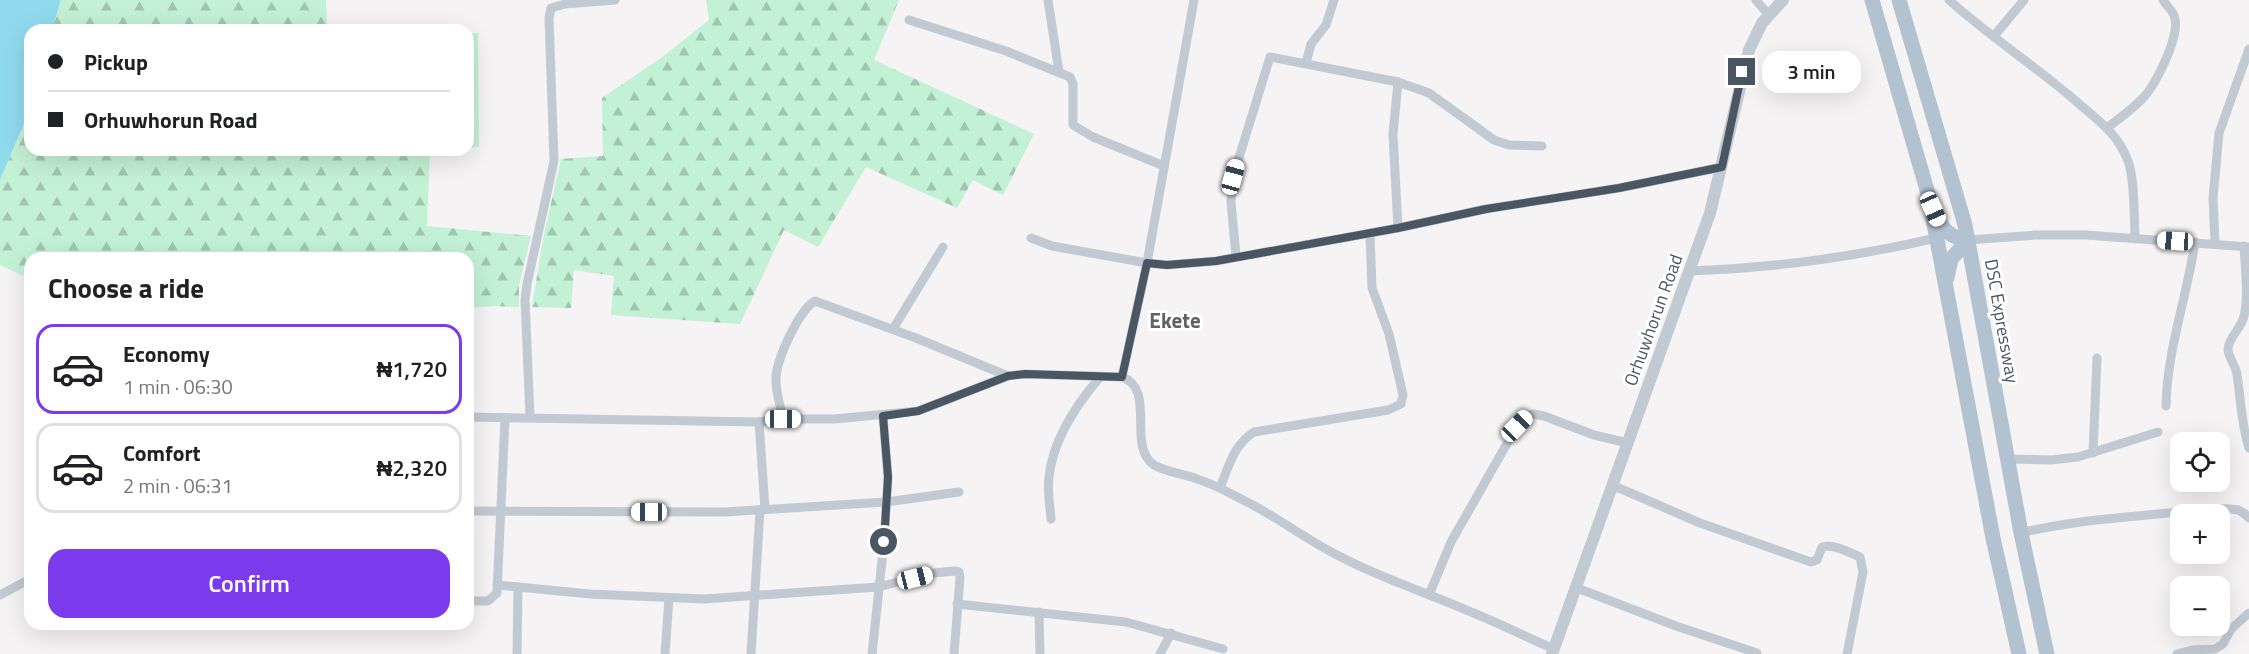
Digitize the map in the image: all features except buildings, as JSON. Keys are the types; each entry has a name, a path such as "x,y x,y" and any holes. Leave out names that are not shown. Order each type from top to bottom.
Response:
{"main road":[{"path":"1872,0 1929,197 1993,538 2019,654"},
{"name":"DSC Expressway","path":"1899,0 1944,150 1968,240 2021,533 2047,654"},
{"path":"1929,197 1943,228 1953,237 1968,240"},
{"path":"1946,285 1951,259 1968,240"}],"street":[{"path":"530,417 525,300 554,161 549,18 551,8 566,4 615,0"},
{"path":"1048,0 1059,72"},
{"path":"1122,377 1147,263 1194,0"},
{"path":"1306,63 1311,44 1326,25 1334,0"},
{"path":"1756,0 1768,14"},
{"name":"Orhuwhorun Road","path":"1553,651 1690,271 1722,167 1749,50 1755,34 1768,14 1784,0"},
{"path":"1949,0 2056,83 2108,127 2121,145 2130,164 2134,239"},
{"path":"1994,36 2024,0"},
{"path":"2108,127 2142,100 2152,88 2170,48 2176,21 2174,13 2163,0"},
{"path":"909,20 1006,51 1073,79 1073,125 1093,137 1164,166"},
{"path":"2215,244 2213,198 2219,134 2249,49"},
{"path":"1236,256 1231,202 1233,177 1269,57 1398,82 1429,93 1494,140 1509,145 1542,146"},
{"path":"1398,82 1393,134 1398,228"},
{"path":"1031,238 1052,246 1147,263 1167,265 1216,261 1398,228 1486,209 1619,188 1722,167"},
{"path":"1220,488 1236,450 1243,439 1254,432 1388,410 1401,404 1402,395 1389,334 1372,288 1370,233"},
{"path":"1968,240 2036,235 2086,235 2247,246 2245,312 2242,324 2228,348 2237,373 2242,428 2249,448"},
{"path":"1690,271 1816,261 1936,238"},
{"path":"2166,406 2166,388 2195,242"},
{"path":"893,329 943,247"},
{"path":"783,419 776,376 786,344 808,305 815,301 893,329 1008,376"},
{"path":"2093,453 2097,358"},
{"path":"474,417 759,422 783,419 835,419 918,411 1008,376 1025,374 1122,377 1129,380 1137,393 1144,454 1154,464 1220,488 1256,506 1312,543 1376,575 1430,595 1553,651"},
{"path":"1051,519 1049,477 1054,456 1071,415 1100,377"},
{"path":"1430,595 1451,542 1517,426 1526,416 1533,414 1544,416 1577,430 1628,443"},
{"path":"873,654 888,477 883,416"},
{"path":"474,601 488,601 497,593 505,418"},
{"path":"751,654 762,510 759,422"},
{"path":"2007,459 2051,460 2093,453 2158,432"},
{"path":"1612,487 1811,562 1815,562 1822,547 1826,546 1848,551 1860,557 1863,572 1846,654"},
{"path":"474,511 725,512 886,502 959,492"},
{"path":"2021,533 2052,525 2189,511 2237,510 2249,518"},
{"path":"497,585 590,594 704,598 878,587 934,573 954,571 959,572 960,578 954,654"},
{"path":"0,595 24,582"},
{"path":"518,587 518,654"},
{"path":"1577,588 1676,626 1757,653"},
{"path":"665,654 669,598"},
{"path":"957,604 1126,622 1223,649"},
{"path":"1039,612 1040,654"},
{"path":"2177,654 2192,650 2215,649 2223,644 2231,629 2249,613"},
{"path":"1160,654 1171,633"}],"green space":[{"path":"61,0 326,0 327,24 54,24"},
{"path":"706,0 899,0 874,60 1034,134 1003,195 973,180 957,208 866,167 818,247 784,230 740,324 611,315 614,276 574,270 571,308 532,307 543,239 561,159 603,156 602,98 661,58 709,20"},
{"path":"474,33 478,33 479,147 474,147"},
{"path":"24,123 24,156 430,156 427,226 531,236 519,285 519,307 474,308 474,252 24,252 24,276 0,265 0,180"}],"water":[{"path":"0,0 61,0 54,24 24,24 24,123 0,180"}],"district":[{"name":"Ekete","path":"1175,320"}],"route":[{"path":"884,542 888,477 883,416 918,411 1008,376 1025,374 1122,377 1147,263 1167,265 1216,261 1398,228 1486,209 1619,188 1722,167 1742,72"}]}
